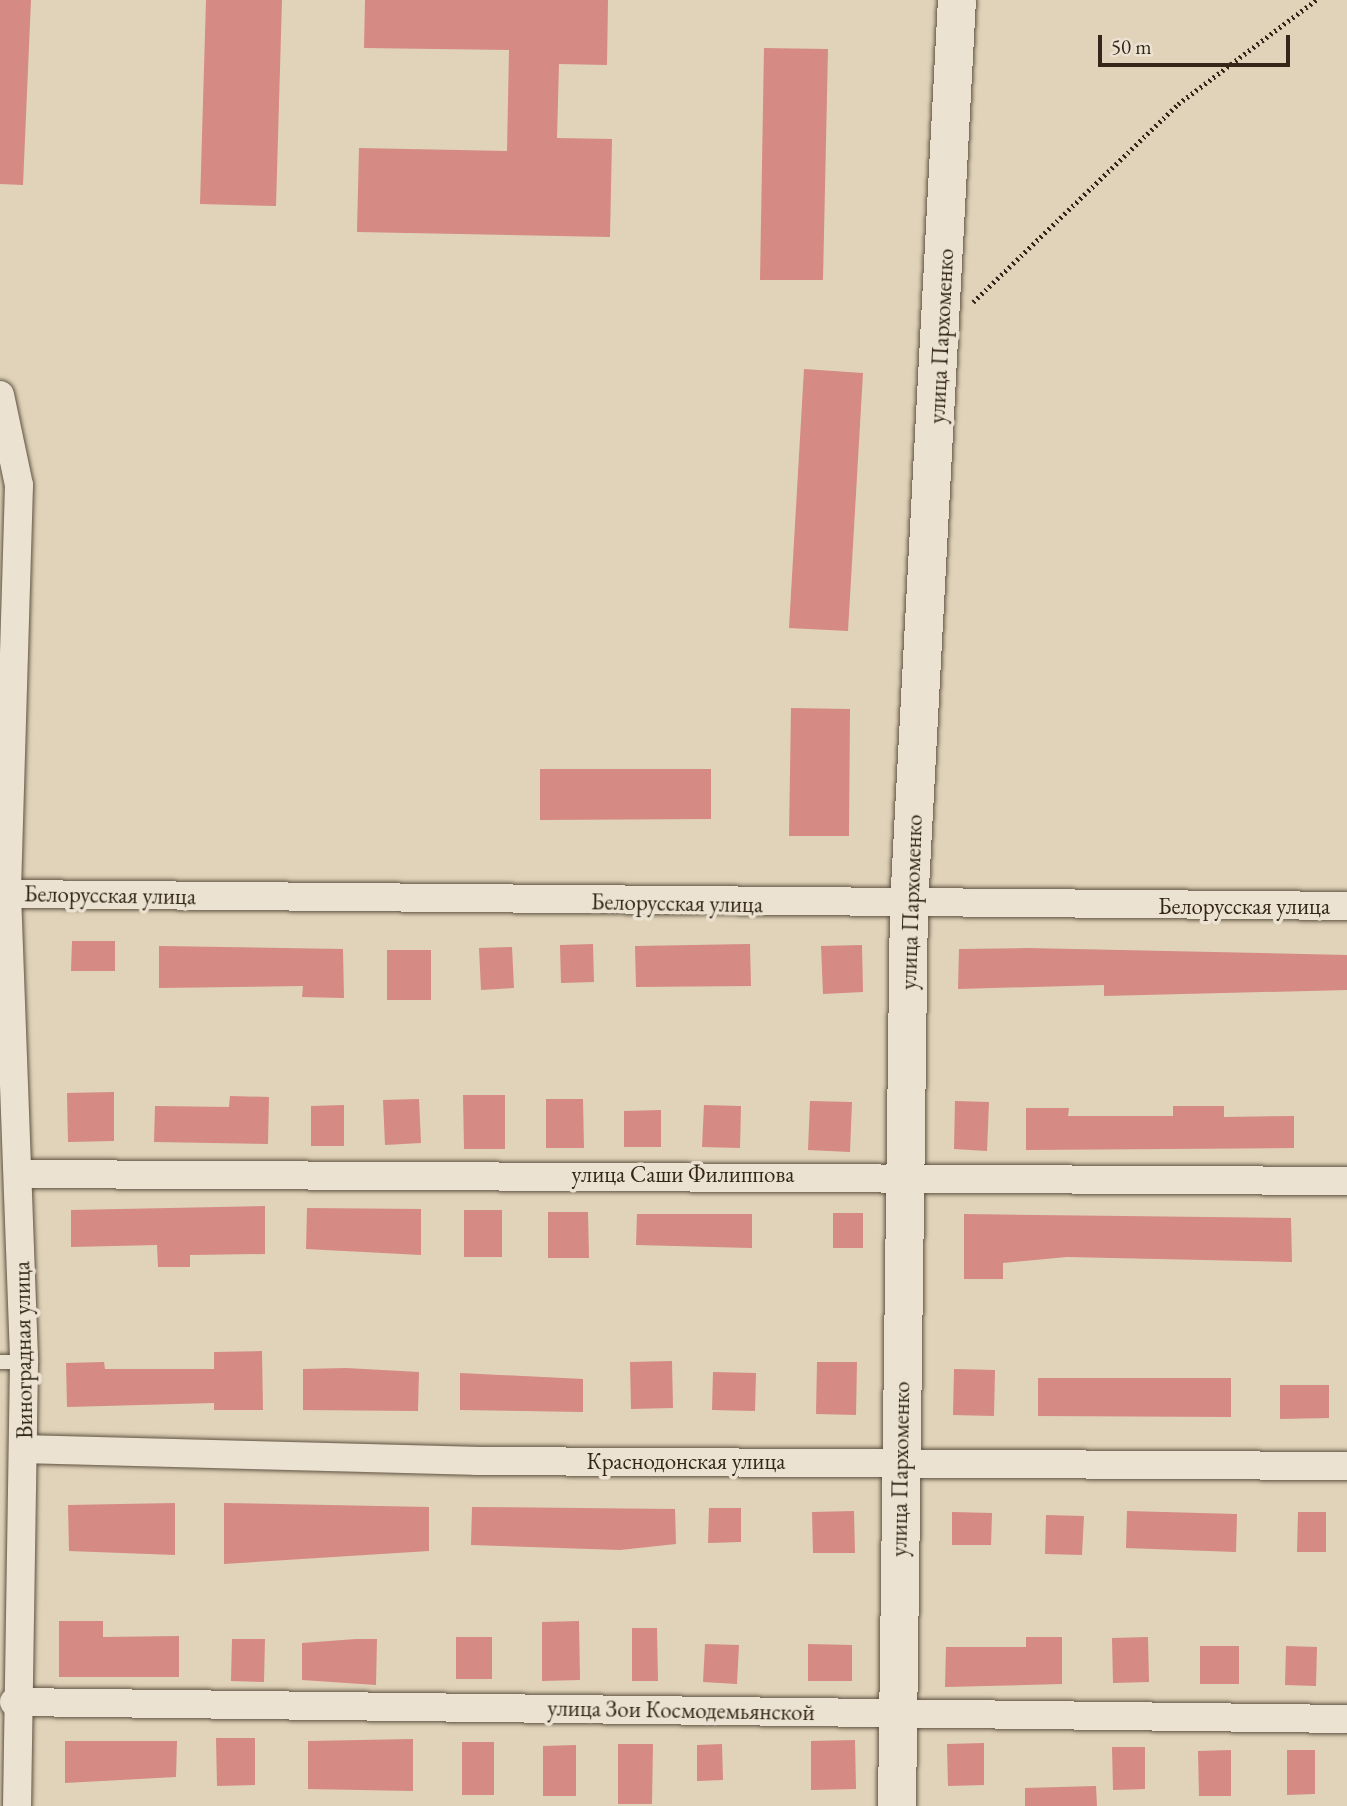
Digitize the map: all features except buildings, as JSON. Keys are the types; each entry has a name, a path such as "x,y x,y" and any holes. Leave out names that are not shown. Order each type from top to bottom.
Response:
{"street":[{"name":"улица Пархоменко","path":"897,1806 909,906 942,332 957,0"},
{"name":"Виноградная улица","path":"0,395 19,485 4,794 6,894 20,1174 12,1362 25,1449 15,1702 17,1806"},
{"name":"Белорусская улица","path":"6,894 909,906 1347,906"},
{"name":"улица Саши Филиппова","path":"20,1174 904,1174 1347,1181"},
{"name":"Краснодонская улица","path":"25,1449 477,1461 1347,1466"},
{"name":"улица Зои Космодемьянской","path":"15,1702 1347,1719"}],"path":[{"path":"942,332 1178,104 1316,0"}]}
